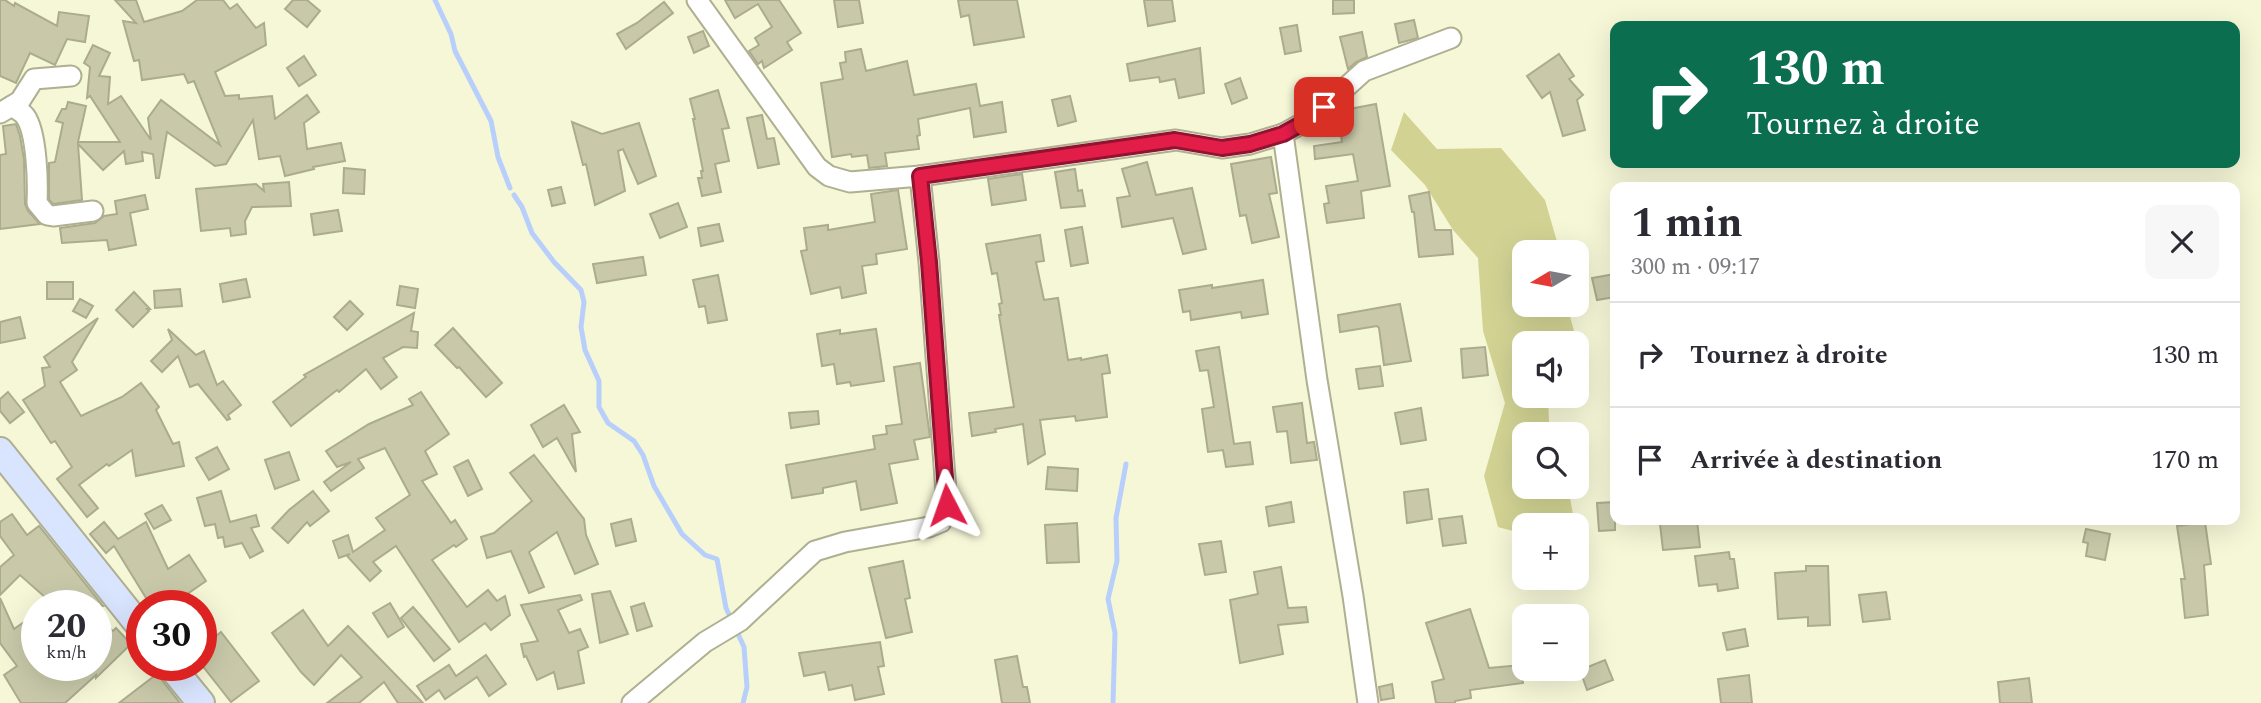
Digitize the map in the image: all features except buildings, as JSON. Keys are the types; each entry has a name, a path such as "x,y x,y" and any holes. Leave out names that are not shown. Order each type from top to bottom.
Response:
{"main road":[{"path":"0,451 126,609"},
{"path":"183,681 201,703"}],"street":[{"path":"697,0 817,167 829,176 850,182 920,176 1175,140 1222,148 1250,144 1283,134 1312,118 1363,71 1451,38"},
{"path":"6,109 20,101 34,79 71,76"},
{"path":"6,109 26,117 35,151 37,203 47,215 93,211"},
{"path":"1283,134 1317,380 1368,703"},
{"path":"632,703 705,642 732,625 815,551 845,542 929,527 940,522 947,505 920,176"}],"green space":[{"path":"1404,112 1437,149 1501,148 1545,200 1557,240 1512,240 1512,317 1570,317 1574,331 1512,331 1512,408 1548,408 1549,422 1512,422 1512,499 1570,499 1573,513 1512,513 1512,531 1498,527 1484,476 1505,403 1483,331 1478,258 1453,230 1425,185 1391,150"}],"waterway":[{"path":"435,0 451,34 455,51 491,121 498,157 510,188"},
{"path":"514,195 532,233 554,262 581,290 584,302 581,327 585,350 599,381 599,407 608,423 634,441 643,455 654,486 682,534 705,555 717,559 726,608 744,647 747,687 743,703"},
{"path":"1113,703 1115,633 1108,599 1117,561 1116,518 1126,464"}],"route":[{"path":"947,505 920,176 1175,140 1222,148 1250,144 1283,134 1312,118 1324,107"}]}
